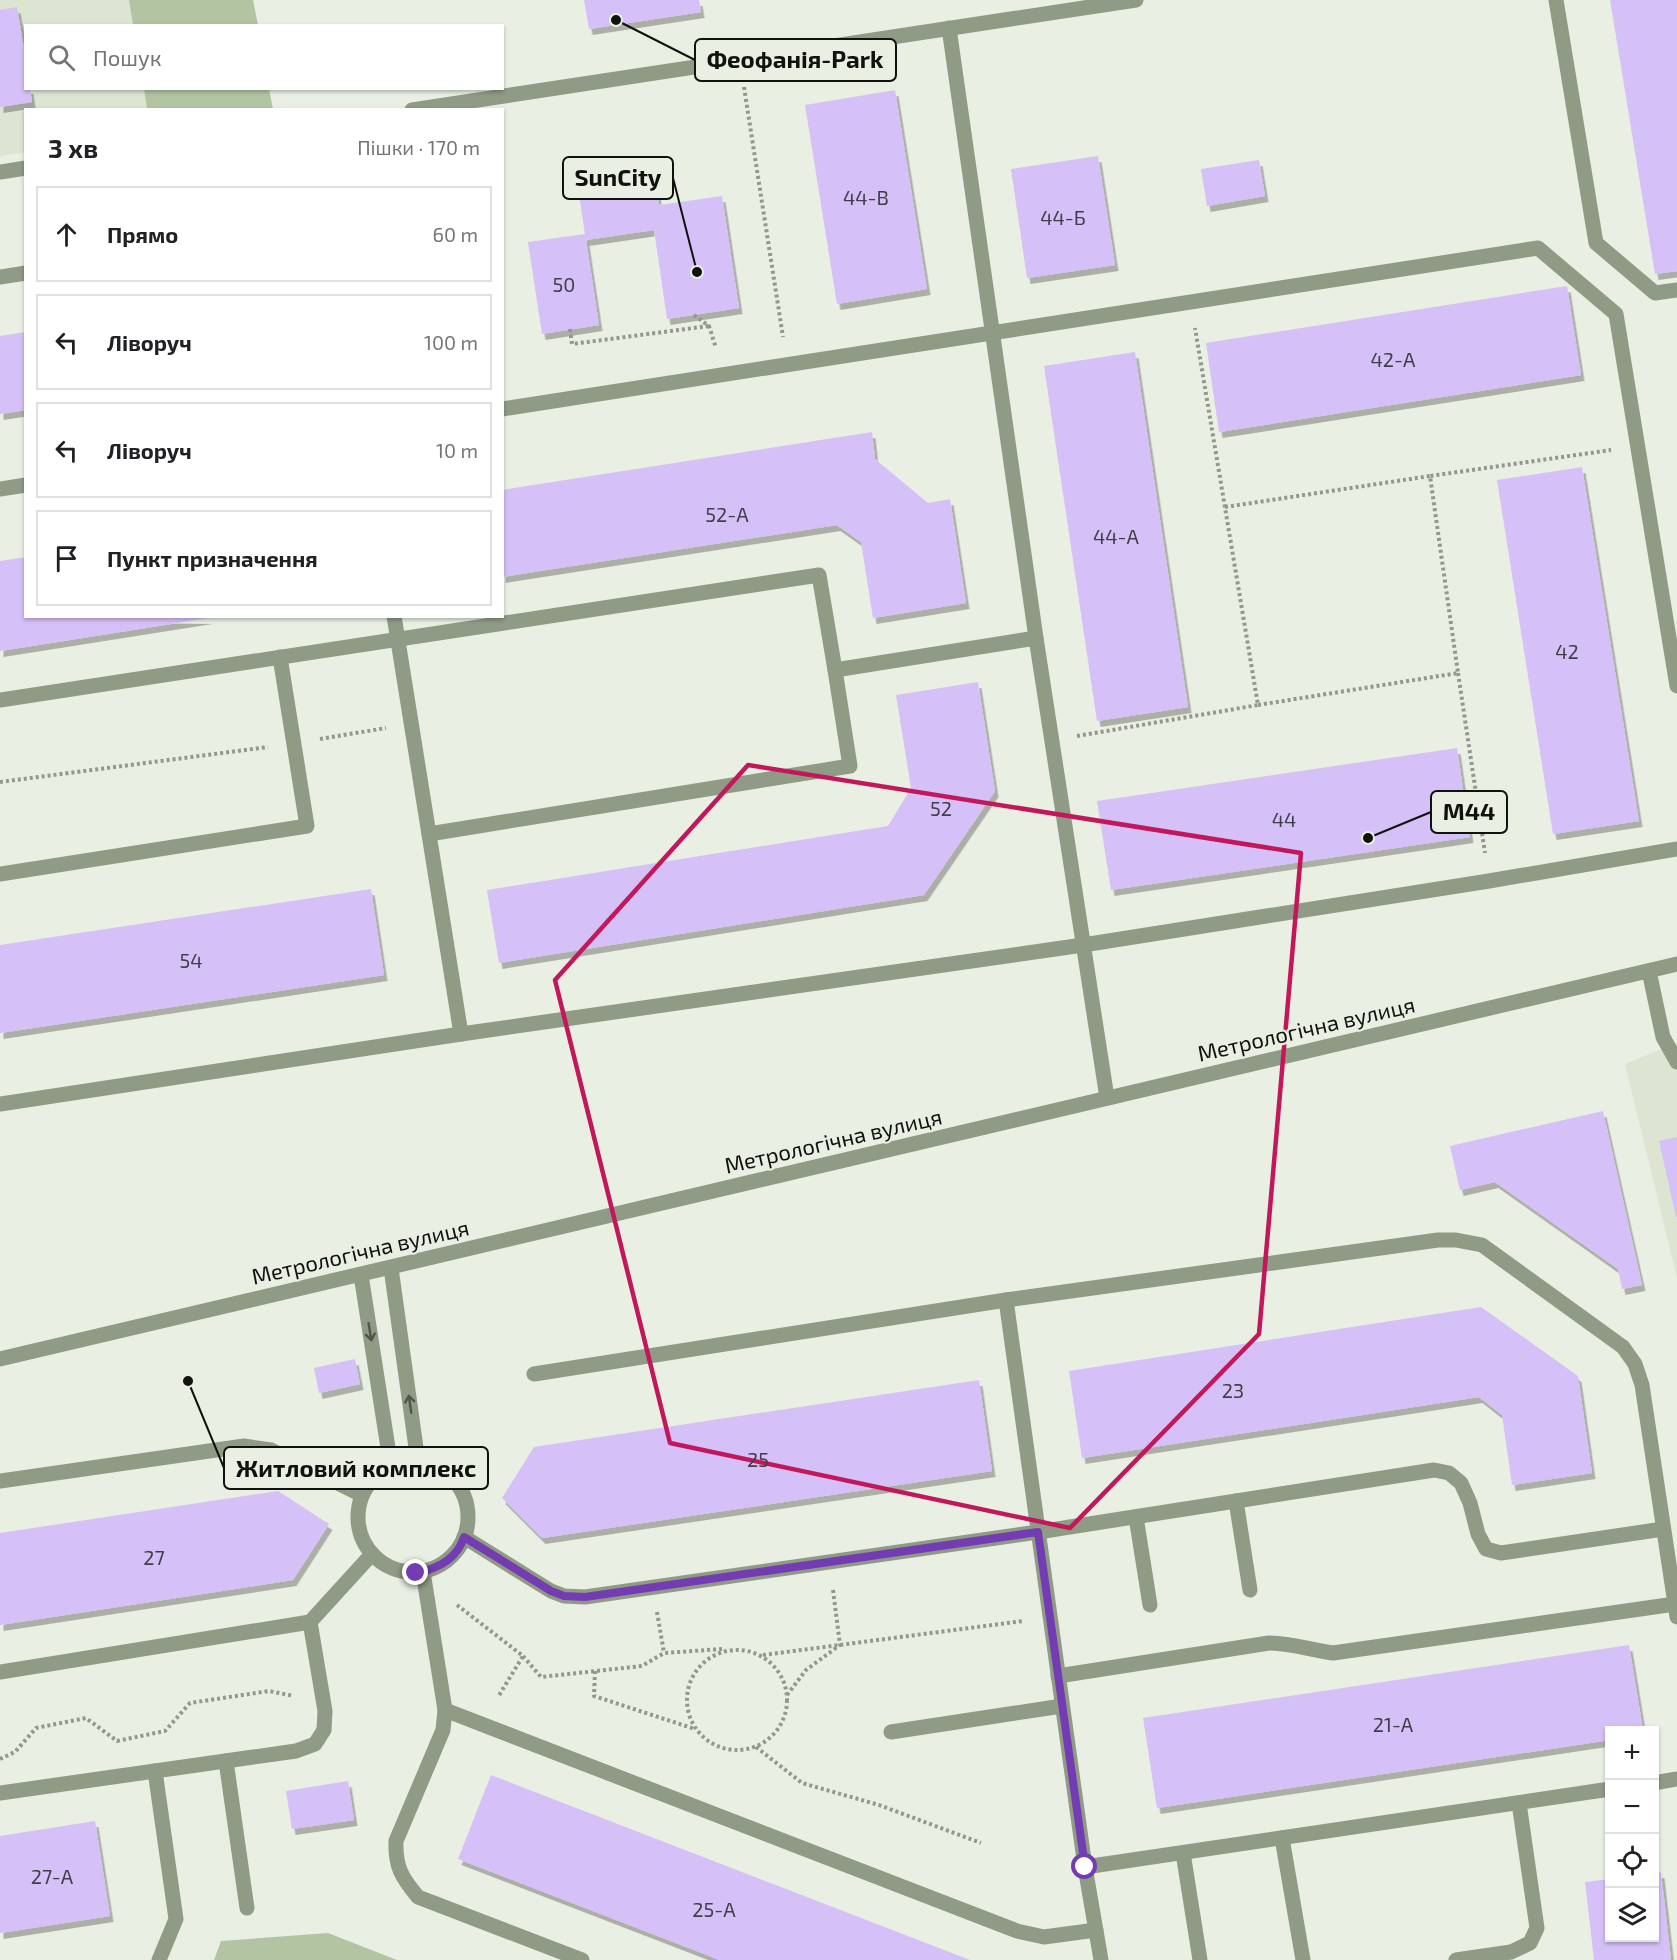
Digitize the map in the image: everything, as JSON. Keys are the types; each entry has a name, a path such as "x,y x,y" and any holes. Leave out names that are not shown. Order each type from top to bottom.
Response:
{"street":[{"path":"425,108 1136,0"},
{"path":"1556,0 1596,243 1655,293 1677,290"},
{"path":"949,28 1036,639 1107,1098"},
{"path":"0,172 24,168"},
{"path":"504,409 1538,248 1616,314 1677,686"},
{"path":"0,277 24,273"},
{"path":"0,489 24,485"},
{"path":"0,700 819,575 850,766 429,834"},
{"path":"394,618 461,1034"},
{"path":"835,670 1036,639"},
{"path":"0,874 307,826 280,657"},
{"path":"0,1104 461,1034 1083,945 1677,849"},
{"name":"Метрологічна вулиця","path":"0,1359 1677,964"},
{"path":"1649,970 1663,1037 1677,1062"},
{"path":"534,1374 1006,1300 1438,1240 1456,1240 1482,1245 1623,1347 1635,1364 1642,1385 1676,1610 1333,1653 1313,1651 1292,1644 1269,1643 1058,1676"},
{"path":"390,1268 418,1462"},
{"path":"361,1275 391,1467"},
{"path":"1006,1300 1085,1867 1101,1960"},
{"path":"0,1481 244,1446 271,1450 362,1495"},
{"path":"418,1462 436,1466 451,1476 462,1490 468,1506 468,1526 462,1544 450,1559 434,1569 416,1573 396,1570 379,1562 366,1548 359,1530 357,1512 362,1495 371,1480 384,1469 401,1463 418,1462"},
{"path":"464,1537 551,1591 564,1596 585,1597 1038,1532 1434,1470 1449,1473 1461,1483 1470,1503 1478,1534 1486,1549 1501,1553 1663,1529"},
{"path":"1236,1501 1250,1590"},
{"path":"1136,1517 1150,1605"},
{"path":"0,1672 310,1622 372,1554"},
{"path":"423,1572 445,1710 443,1730 396,1841 395,1858 403,1879 418,1897 582,1960"},
{"path":"0,1793 296,1751 315,1744 324,1730 325,1711 310,1622"},
{"path":"891,1732 1062,1706"},
{"path":"445,1710 1017,1930 1044,1937 1096,1930"},
{"path":"226,1761 247,1908"},
{"path":"155,1771 176,1919 159,1960"},
{"path":"1659,1782 1677,1779"},
{"path":"1085,1867 1605,1791"},
{"path":"1456,1960 1511,1952 1530,1943 1537,1928 1519,1803"},
{"path":"1282,1838 1303,1960"},
{"path":"1183,1853 1200,1960"}],"path":[{"path":"740,61 788,365"},
{"path":"1190,303 1258,705"},
{"path":"694,315 709,326 716,347 719,376"},
{"path":"570,329 572,344 709,326"},
{"path":"1225,507 1639,446"},
{"path":"1430,476 1490,881"},
{"path":"1052,740 1458,673"},
{"path":"0,782 294,744 411,724"},
{"path":"830,1562 840,1645"},
{"path":"653,1587 664,1653"},
{"path":"454,1603 523,1656 541,1677 642,1665 664,1653 731,1649 747,1650 762,1656 774,1666 783,1680 787,1695 786,1711 780,1726 769,1738 756,1747 740,1750 723,1748 707,1741 695,1729 688,1713 686,1695 690,1678 700,1664 714,1654 731,1649"},
{"path":"762,1656 1024,1620"},
{"path":"787,1695 806,1670 840,1645"},
{"path":"498,1697 523,1656"},
{"path":"595,1671 594,1696 695,1729"},
{"path":"0,1759 15,1752 36,1728 86,1718 117,1741 165,1731 190,1703 269,1691 294,1696"},
{"path":"756,1747 802,1783 879,1805 981,1843"}],"highlighted area":[{"path":"748,765 1301,853 1259,1334 1070,1528 670,1443 555,980"}],"shaded area":[{"path":"0,0 129,0 133,24 24,24 24,90 144,90 147,108 24,108 24,152 0,156"},
{"path":"1677,1043 1677,1278 1625,1064"}],"green space":[{"path":"129,0 253,0 258,24 133,24"},
{"path":"144,90 269,90 273,108 147,108"},
{"path":"328,1933 397,1960 214,1960 221,1941"}],"building":[{"path":"584,0 699,0 701,12 589,29"},
{"path":"1610,0 1677,0 1677,271 1655,274"},
{"path":"17,7 24,48 24,90 30,90 32,102 0,107 0,10"},
{"path":"895,90 927,289 837,304 805,105"},
{"path":"1098,156 1115,265 1027,278 1011,169"},
{"path":"1259,160 1265,196 1207,206 1201,169"},
{"path":"656,184 659,205 722,196 739,308 667,319 654,230 586,240 599,325 542,334 528,242 585,234 579,195"},
{"path":"1567,286 1581,375 1219,432 1206,343"},
{"path":"24,332 24,410 0,414 0,336"},
{"path":"1135,352 1188,707 1097,721 1044,366"},
{"path":"872,432 875,459 928,503 950,499 966,603 873,618 861,542 837,525 504,577 504,490"},
{"path":"1582,467 1639,821 1553,834 1497,480"},
{"path":"24,557 24,618 209,618 0,651 0,561"},
{"path":"978,682 995,791 924,895 499,963 487,890 888,826 911,788 896,695"},
{"path":"1457,748 1470,837 1111,890 1097,801"},
{"path":"371,889 384,975 0,1033 0,945"},
{"path":"1603,1111 1642,1285 1622,1289 1618,1269 1495,1182 1460,1190 1450,1146"},
{"path":"1677,1137 1677,1217 1676,1217 1659,1141"},
{"path":"1481,1307 1578,1376 1592,1473 1512,1485 1502,1415 1479,1397 1082,1458 1069,1371"},
{"path":"355,1359 360,1384 319,1393 314,1368"},
{"path":"979,1380 992,1471 542,1538 502,1498 534,1447"},
{"path":"278,1491 329,1524 293,1580 0,1625 0,1533"},
{"path":"1629,1645 1642,1726 1605,1726 1605,1741 1157,1808 1143,1718"},
{"path":"491,1775 970,1960 720,1960 458,1859"},
{"path":"348,1781 354,1820 292,1829 286,1791"},
{"path":"95,1821 110,1916 0,1933 0,1836"},
{"path":"1659,1872 1661,1872 1671,1960 1594,1960 1585,1882 1605,1880 1605,1942 1659,1942"}],"place":[{"name":"Феофанія-Park","path":"616,20"},
{"name":"SunCity","path":"697,272"},
{"name":"M44","path":"1368,838"},
{"name":"Житловий комплекс","path":"188,1381"}],"route":[{"path":"416,1573 434,1569 450,1559 462,1544 464,1537 551,1591 564,1596 585,1597 1038,1532 1085,1867"}]}
